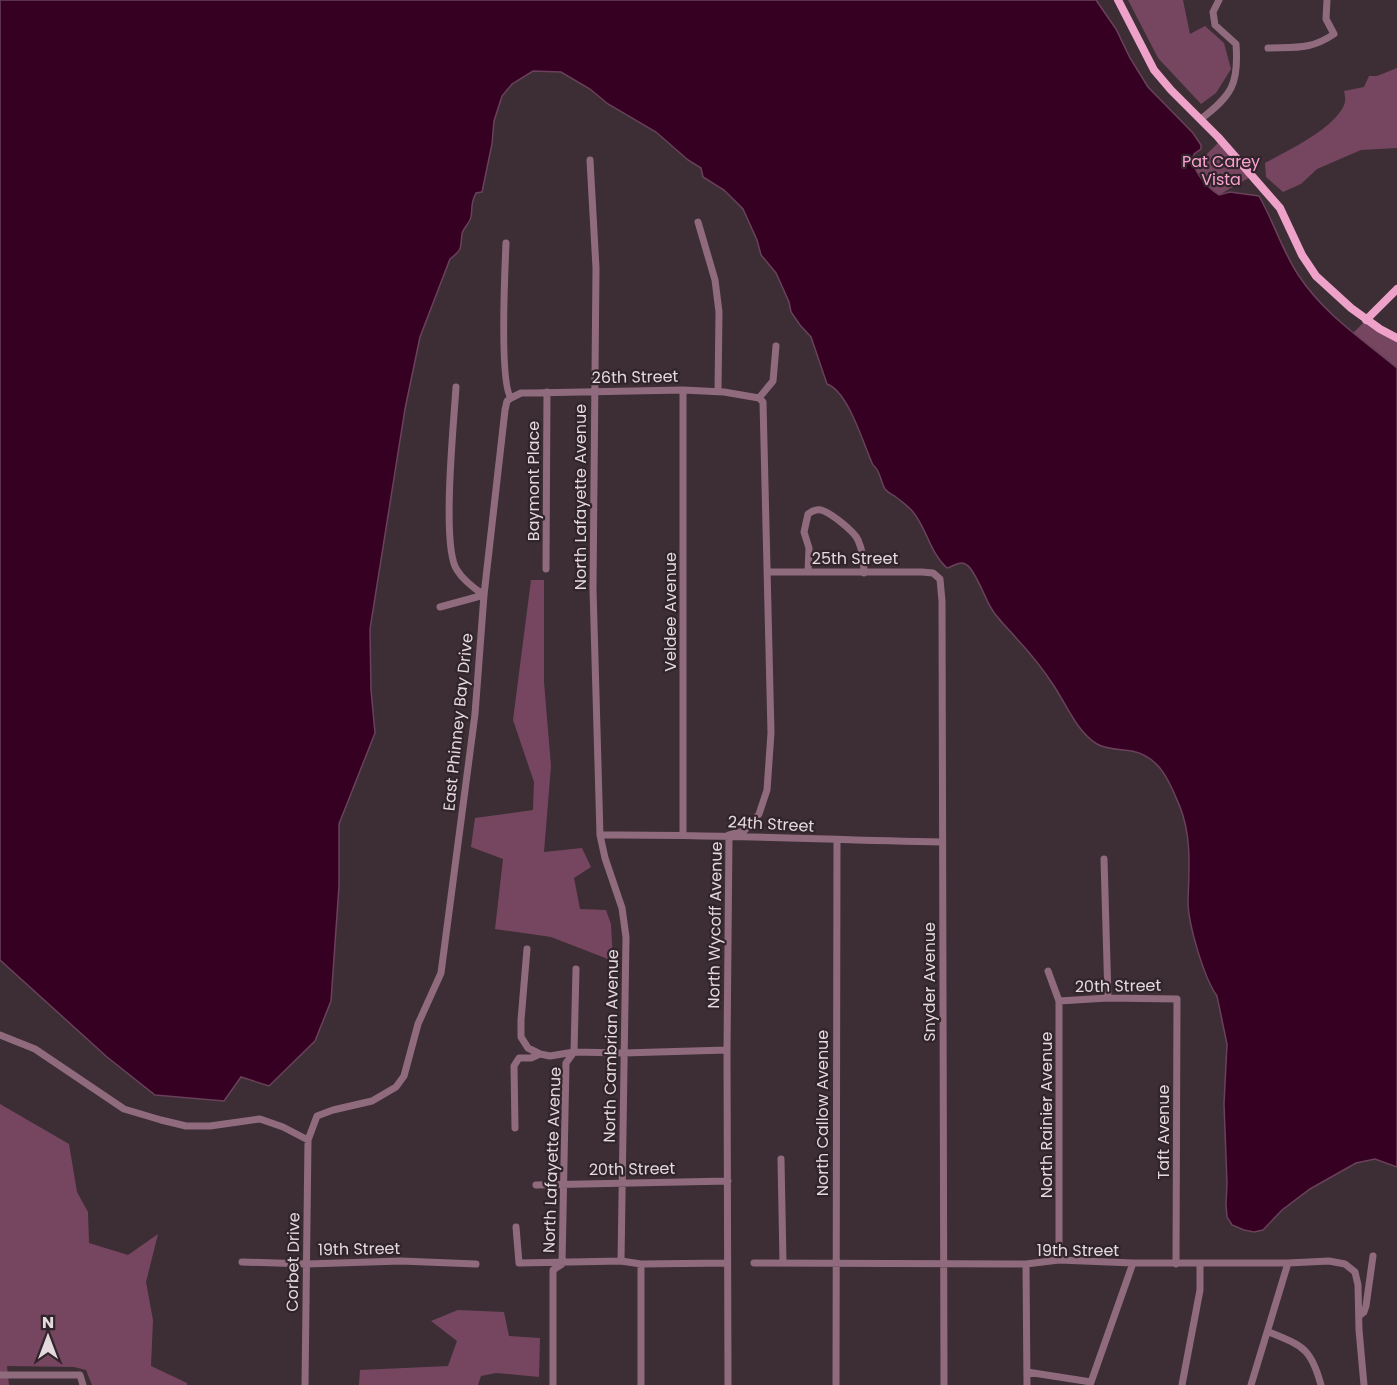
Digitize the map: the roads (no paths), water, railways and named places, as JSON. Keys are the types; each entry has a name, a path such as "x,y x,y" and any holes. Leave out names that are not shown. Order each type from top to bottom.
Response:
{"main road":[{"path":"1118,0 1154,70 1280,208 1302,255 1316,276 1366,320 1397,338"},
{"path":"1366,320 1397,289"}],"street":[{"path":"1201,119 1217,107 1232,88 1238,66 1236,44 1215,25 1213,12 1219,0"},
{"path":"1268,48 1320,44 1334,34 1326,19 1327,0"},
{"name":"North Lafayette Avenue","path":"591,160 596,268 593,589 600,835"},
{"path":"698,222 715,280 718,312 718,391"},
{"name":"East Phinney Bay Drive","path":"308,1140 317,1116 372,1101 396,1087 404,1076 418,1024 441,973 476,714 484,595 505,410 511,398 505,385 506,243"},
{"path":"759,398 773,381 776,346"},
{"path":"456,387 449,540 456,570 475,590 484,595"},
{"name":"26th Street","path":"511,398 521,393 683,390 718,391 759,398"},
{"name":"Veldee Avenue","path":"683,390 683,834"},
{"name":"Baymont Place","path":"546,569 547,392"},
{"name":"North Wycoff Avenue","path":"728,1385 729,835 744,831 759,814 767,790 771,733 762,402 759,398"},
{"path":"808,572 809,548 804,526 808,514 813,510 821,510 855,535 863,551 864,573"},
{"name":"25th Street","path":"768,572 928,572 937,574 940,579"},
{"name":"Snyder Avenue","path":"940,579 942,601 944,1385"},
{"path":"440,607 484,595"},
{"name":"24th Street","path":"600,835 683,834 772,839 941,842"},
{"name":"North Cambrian Avenue","path":"600,835 605,858 622,908 626,937 621,1262"},
{"name":"North Callow Avenue","path":"836,1385 837,840"},
{"path":"1104,859 1108,998"},
{"path":"527,949 520,1020 521,1037 528,1048 550,1056 573,1052 727,1050"},
{"name":"North Lafayette Avenue","path":"553,1385 553,1270 562,1264 566,1063 573,1052 576,969"},
{"name":"North Rainier Avenue","path":"1048,971 1059,1001 1059,1260"},
{"name":"20th Street","path":"1059,1001 1108,998 1176,999"},
{"name":"Taft Avenue","path":"1176,999 1176,1264"},
{"path":"0,1035 34,1049 124,1108 186,1126 210,1126 260,1119 283,1127 308,1140"},
{"path":"515,1128 514,1066 519,1058 531,1058 540,1054"},
{"name":"Corbet Drive","path":"305,1385 308,1140"},
{"path":"781,1159 783,1263"},
{"name":"20th Street","path":"536,1185 728,1180"},
{"path":"516,1227 519,1263 727,1263"},
{"path":"1359,1316 1364,1312 1366,1306 1373,1256"},
{"name":"19th Street","path":"754,1263 1026,1264 1059,1260 1176,1264 1329,1262 1345,1264 1355,1272 1358,1286 1364,1385"},
{"name":"19th Street","path":"242,1262 476,1264"},
{"path":"1027,1372 1090,1383 1132,1263"},
{"path":"1251,1385 1269,1332 1288,1263"},
{"path":"641,1264 641,1385"},
{"path":"1026,1264 1027,1385"},
{"path":"1182,1385 1200,1290 1200,1264"},
{"path":"1269,1332 1305,1349 1314,1364 1321,1385"},
{"path":"0,1375 80,1375 83,1385"}],"park label":[{"name":"Pat Carey Vista","path":"1221,170"}]}
